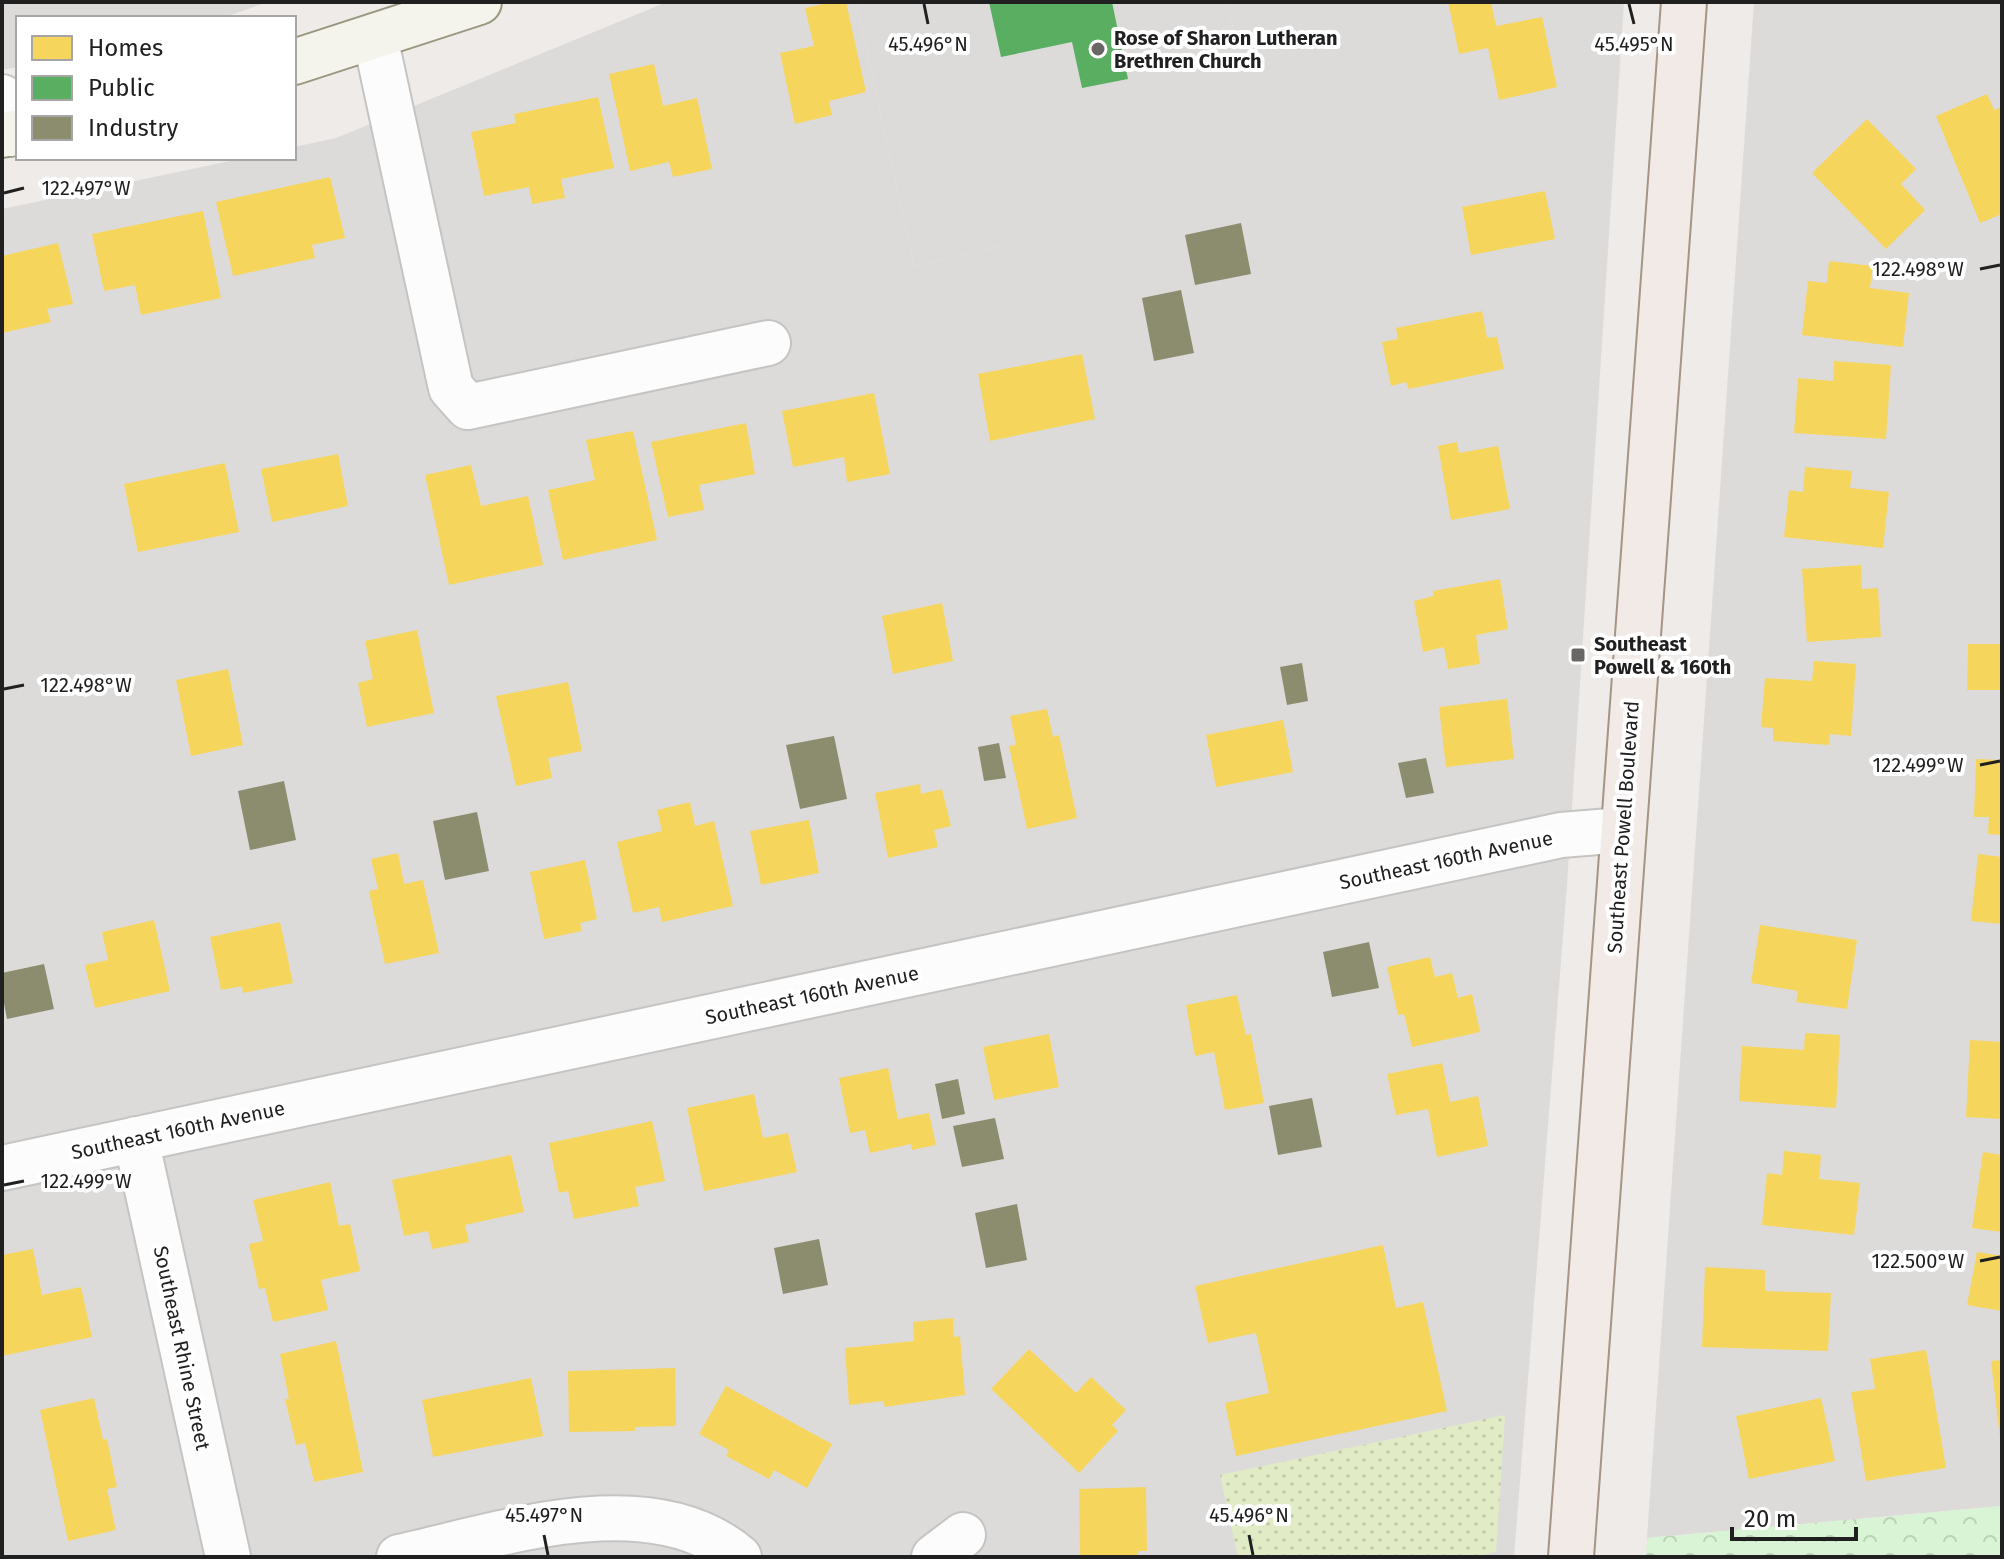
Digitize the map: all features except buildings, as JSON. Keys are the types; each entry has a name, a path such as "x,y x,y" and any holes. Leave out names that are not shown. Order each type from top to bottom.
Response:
{"main road":[{"path":"296,61 479,2"},
{"name":"Southeast Powell Boulevard","path":"1571,1557 1684,2"}],"street":[{"path":"375,37 451,388 468,407 768,343"},
{"name":"Southeast 160th Avenue","path":"2,1168 1561,835 1623,830"},
{"name":"Southeast Rhine Street","path":"136,1139 228,1557"},
{"path":"399,1557 581,1519 640,1518 686,1527 739,1557"}],"shaded area":[{"path":"2,2 268,2 228,16 16,16 16,67 2,70"},
{"path":"667,2 856,2 914,266 1262,187 1228,2 1624,2 1567,885 1514,1557 2,1557 2,209 235,160 296,160 296,147 336,138"},
{"path":"856,2 1228,2 1263,187 914,266"},
{"path":"1754,2 2002,2 2002,1506 1647,1538"}],"green space":[{"path":"1505,1415 1496,1552 1472,1557 1238,1557 1220,1475"},
{"path":"2002,1506 2002,1557 1646,1557 1647,1538"}],"place":[{"name":"Rose of Sharon Lutheran Brethren Church","path":"1098,49"},
{"name":"Southeast Powell & 160th","path":"1578,655"}]}
